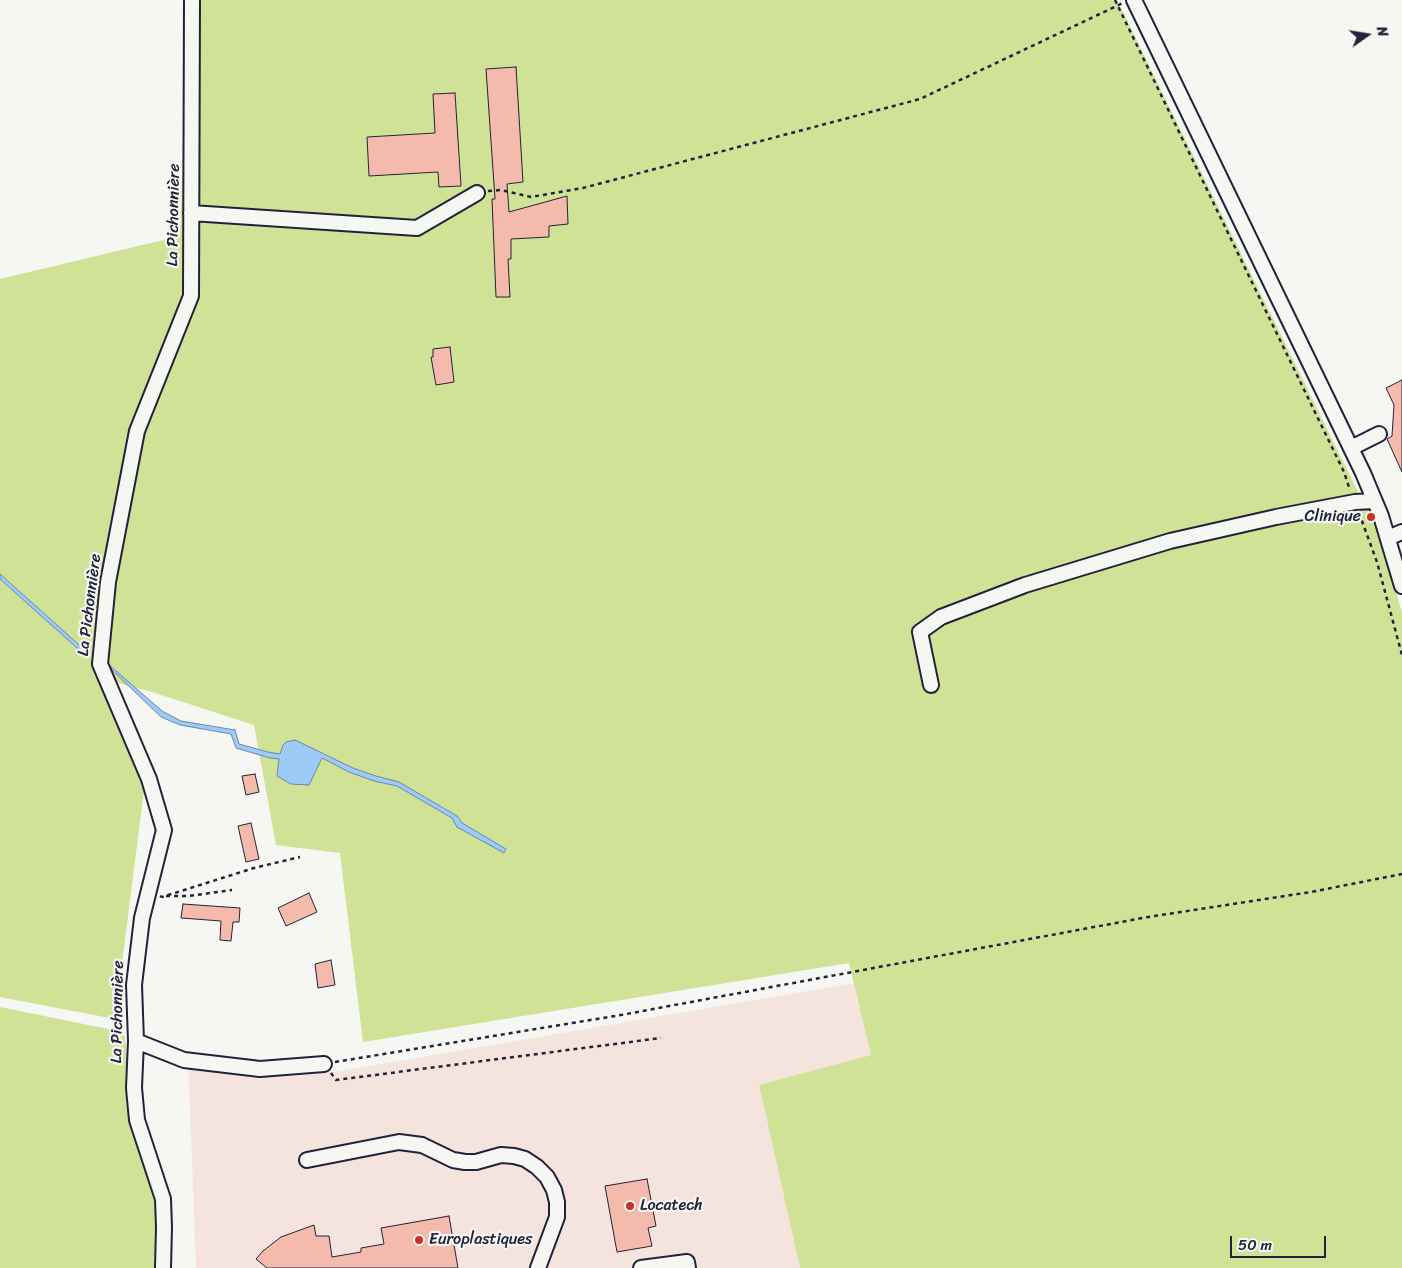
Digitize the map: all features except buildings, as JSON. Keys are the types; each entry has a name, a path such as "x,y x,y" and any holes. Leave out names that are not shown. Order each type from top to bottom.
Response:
{"street":[{"name":"La Pichonnière","path":"163,1268 163,1199 137,1120 134,1088 136,1040 134,985 142,918 164,830 149,779 100,664 108,582 137,431 191,296 192,0"},
{"path":"1129,1 1351,448 1388,538 1402,586"},
{"path":"191,214 417,228 478,193"},
{"path":"1351,448 1379,434"},
{"path":"930,685 920,632 941,618 1025,586 1170,541 1276,517 1355,502 1374,501"},
{"path":"1388,538 1402,532"},
{"path":"136,1040 184,1060 260,1069 324,1064"},
{"path":"307,1160 399,1142 422,1145 453,1160 465,1162 476,1162 501,1155 514,1156 525,1160 537,1167 547,1177 554,1190 557,1202 557,1217 538,1268"},
{"path":"641,1268 687,1262 688,1268"}],"path":[{"path":"1115,0 1344,472 1378,562 1402,656"},
{"path":"478,193 501,190 531,197 583,188 920,99 1129,1"},
{"path":"162,897 254,868 300,857"},
{"path":"661,1038 336,1080 324,1064 621,1015 1148,917 1311,892 1402,874"},
{"path":"148,892 162,897 189,896 232,890"}],"shaded area":[{"path":"854,983 871,1055 759,1086 800,1268 196,1268 188,1054 335,1072"}],"green space":[{"path":"188,0 1117,0 1382,541 1402,613 1402,1268 800,1268 759,1085 871,1055 849,963 363,1042 340,853 276,845 254,725 152,692 102,679 144,790 115,1019 0,997 0,279 180,236"},
{"path":"0,1007 113,1030 125,1036 132,1121 144,1163 163,1199 163,1268 0,1268"}],"water":[{"path":"0,574 87,652 86,656 0,579"},
{"path":"108,664 162,711 181,721 235,730 239,744 280,754 286,742 295,740 353,768 399,782 457,816 462,823 506,849 504,853 457,827 452,818 397,786 374,781 349,772 322,758 309,785 291,784 277,776 279,759 236,748 231,734 180,725 161,717"}],"place":[{"name":"Clinique","path":"1371,517"},
{"name":"Locatech","path":"630,1206"},
{"name":"Europlastiques","path":"419,1240"}]}
